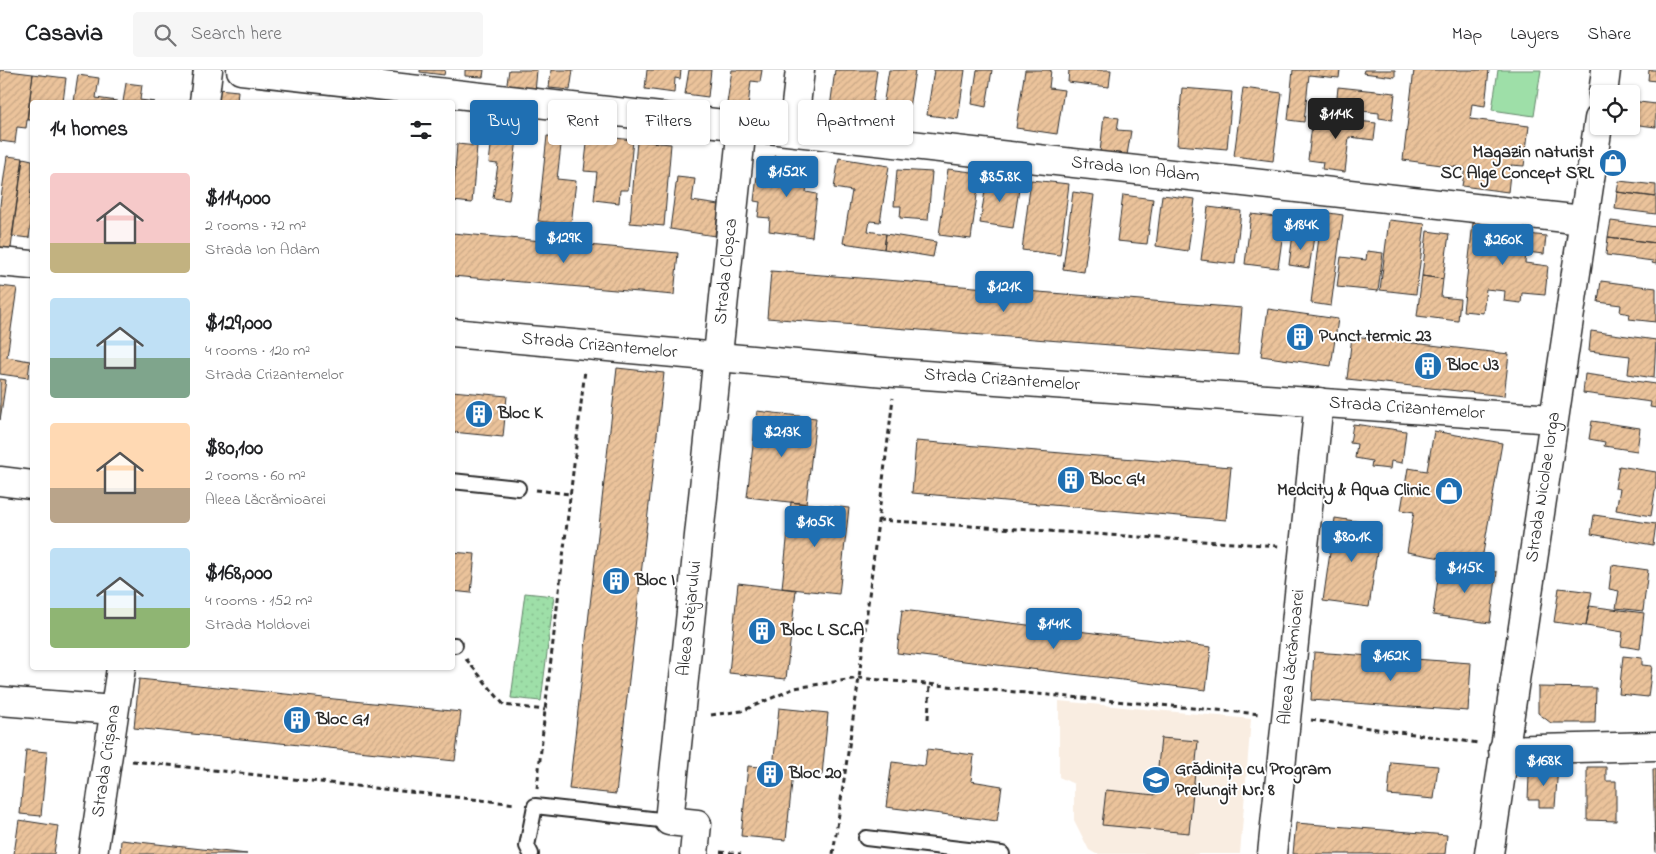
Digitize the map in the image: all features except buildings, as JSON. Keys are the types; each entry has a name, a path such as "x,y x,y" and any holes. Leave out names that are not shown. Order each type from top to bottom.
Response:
{"street":[{"path":"204,100 208,70"},
{"name":"Strada Ion Adam","path":"241,70 720,124"},
{"path":"793,131 800,70"},
{"path":"1604,85 1606,70"},
{"name":"Strada Ion Adam","path":"788,131 1583,220"},
{"name":"Strada Nicolae Iorga","path":"1489,854 1494,747 1554,419 1596,135"},
{"name":"Strada Cloșca","path":"718,357 740,145"},
{"path":"0,262 30,265"},
{"name":"Strada Crizantemelor","path":"455,333 896,373 1554,419"},
{"name":"Aleea Stejarului","path":"669,821 718,357"},
{"name":"Aleea Lăcrămioarei","path":"1272,854 1319,402"},
{"path":"0,481 30,485"},
{"name":"Strada Crișana","path":"93,854 121,670"},
{"path":"0,700 114,710"},
{"path":"1494,747 1656,746"},
{"path":"669,821 697,824 694,854"}],"lane":[{"path":"455,481 518,488"},
{"path":"532,854 527,846 535,806 669,821"},
{"path":"866,838 1002,854"}],"path":[{"path":"107,759 535,806 544,710 588,345"},
{"path":"834,854 859,678 896,373"},
{"path":"518,488 570,494"},
{"path":"878,520 1249,544"},
{"path":"455,646 504,705 544,710"},
{"path":"711,715 742,711 795,688 859,678 1244,713"},
{"path":"928,719 930,684"},
{"path":"1286,716 1494,747"}],"shaded area":[{"name":"Grădinița cu Program Prelungit Nr. 8","path":"1059,701 1251,719 1240,854 1096,854 1089,850 1074,820 1074,784 1059,777"}],"green space":[{"path":"1498,70 1541,70 1534,116 1492,110"},
{"path":"525,593 554,596 541,701 511,698"}],"place":[{"name":"Magazin naturist SC Alge Concept SRL","path":"1613,163"},
{"name":"Punct termic 23","path":"1300,337"},
{"name":"Bloc J3","path":"1428,366"},
{"name":"Bloc K","path":"479,414"},
{"name":"Bloc G4","path":"1071,480"},
{"name":"Medcity & Aqua Clinic","path":"1449,491"},
{"name":"Bloc I","path":"616,581"},
{"name":"Bloc L SC.A","path":"762,631"},
{"name":"Bloc G1","path":"297,720"},
{"name":"Bloc 20","path":"770,774"},
{"name":"Grădinița cu Program Prelungit Nr. 8","path":"1156,780"}]}
